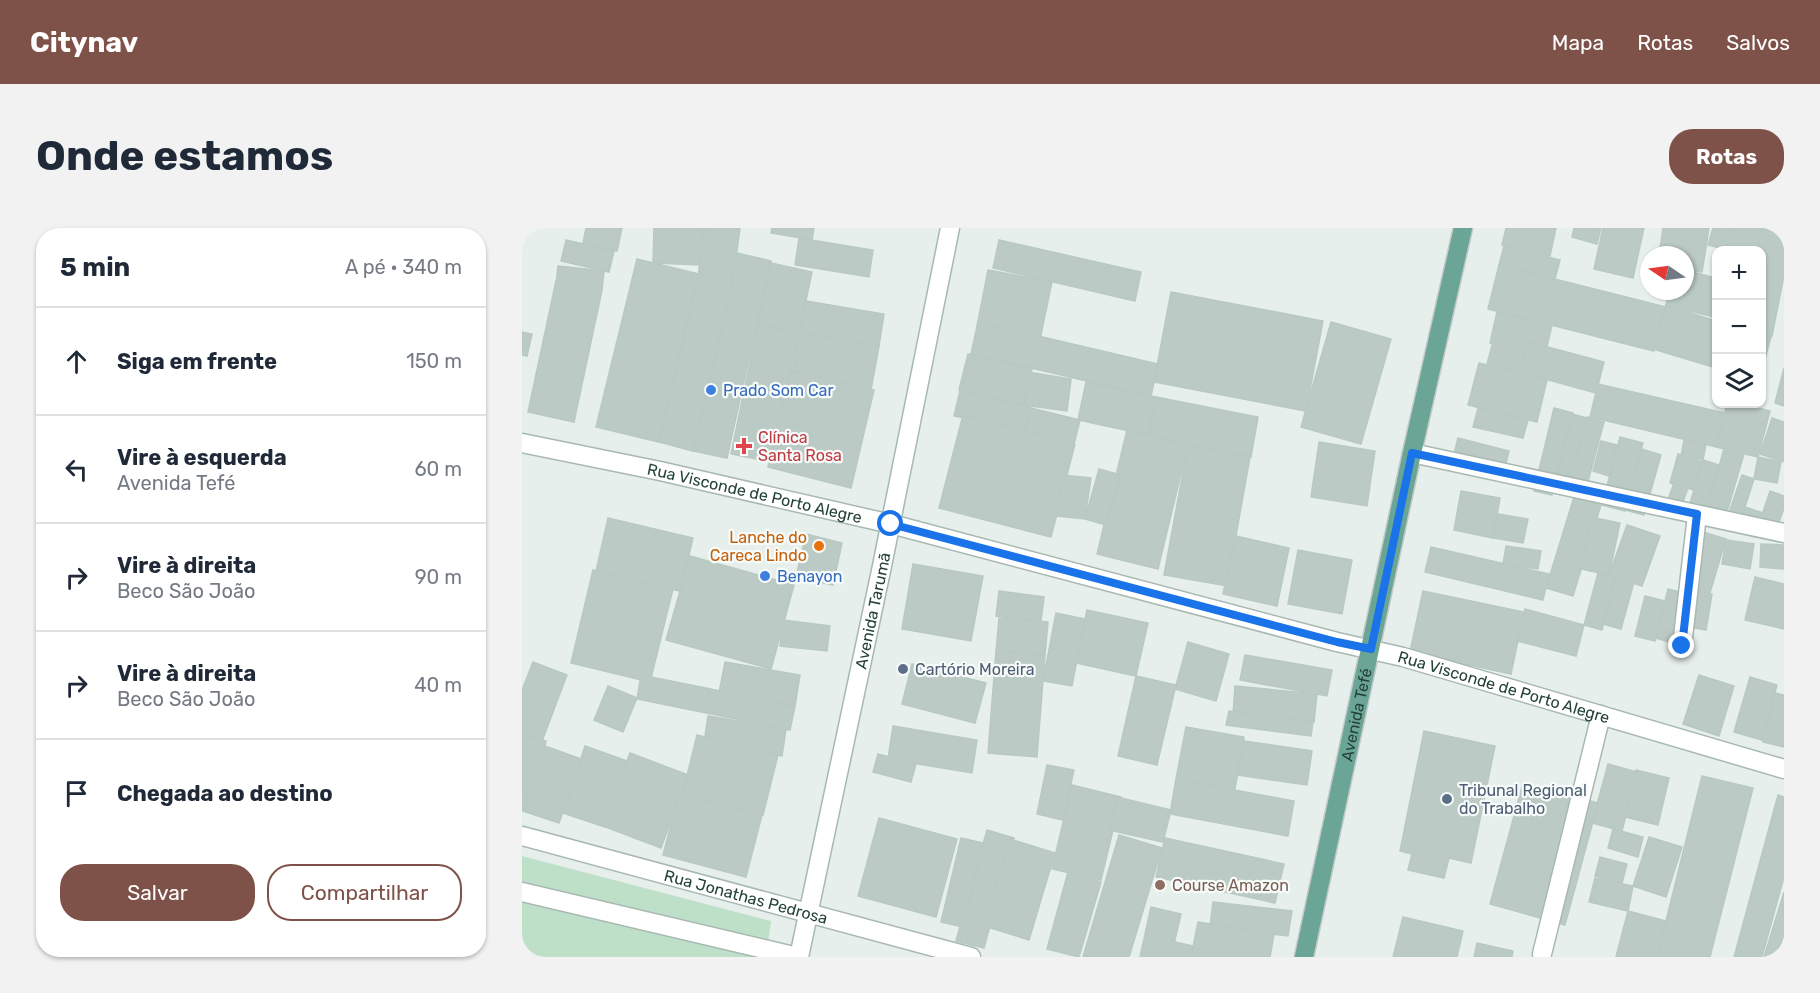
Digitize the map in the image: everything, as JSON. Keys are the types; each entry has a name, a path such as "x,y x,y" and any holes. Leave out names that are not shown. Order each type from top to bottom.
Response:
{"main road":[{"name":"Avenida Tefé","path":"1304,957 1412,453 1463,228"}],"street":[{"name":"Avenida Tarumã","path":"798,957 891,524 950,228"},
{"name":"Rua Visconde de Porto Alegre","path":"522,443 660,471 891,524 1371,649 1784,770"},
{"path":"1412,453 1784,533"},
{"path":"1682,646 1697,514"},
{"path":"1542,954 1601,715"},
{"name":"Rua Jonathas Pedrosa","path":"522,836 808,915 971,957"},
{"path":"522,892 798,957"}],"green space":[{"path":"522,856 771,921 766,957 522,957"}],"building":[{"path":"586,228 622,228 617,251 583,243"},
{"path":"654,228 704,228 702,265 653,263"},
{"path":"704,228 740,228 733,282 698,278"},
{"path":"772,228 814,228 812,240 771,233"},
{"path":"1506,228 1556,228 1550,256 1502,245"},
{"path":"1574,228 1601,228 1597,244 1572,237"},
{"path":"1603,228 1644,228 1633,278 1594,269"},
{"path":"1663,228 1709,228 1702,272 1694,271 1694,246 1660,246"},
{"path":"1713,228 1734,228 1729,246 1708,245"},
{"path":"1733,228 1768,228 1761,246 1727,246"},
{"path":"1762,228 1784,228 1784,275 1772,336 1766,335 1766,246 1758,246"},
{"path":"799,238 873,250 869,277 795,265"},
{"path":"566,240 614,251 609,272 561,261"},
{"path":"999,240 1141,272 1135,301 993,268"},
{"path":"1504,246 1560,260 1555,279 1499,265"},
{"path":"737,253 771,261 727,458 693,451"},
{"path":"637,259 699,274 659,442 596,427"},
{"path":"771,263 812,272 799,333 758,324"},
{"path":"1499,265 1666,307 1654,351 1488,309"},
{"path":"558,266 604,271 602,290 556,285"},
{"path":"988,270 1052,282 1040,339 977,326"},
{"path":"1694,272 1712,277 1710,316 1666,305 1667,300 1694,300"},
{"path":"699,274 733,282 693,451 659,442"},
{"path":"556,281 602,290 574,422 528,412"},
{"path":"1171,292 1323,321 1306,411 1154,382"},
{"path":"806,301 884,314 879,346 800,333"},
{"path":"1666,305 1712,320 1712,367 1653,349"},
{"path":"1497,312 1552,325 1545,355 1490,343"},
{"path":"978,322 1158,364 1151,396 971,354"},
{"path":"1331,322 1391,339 1361,444 1301,427"},
{"path":"758,324 799,333 772,462 731,454"},
{"path":"522,332 532,334 527,356 522,355"},
{"path":"799,333 879,346 871,390 792,377"},
{"path":"1766,335 1771,337 1766,355"},
{"path":"1493,342 1526,351 1520,372 1487,364"},
{"path":"1529,342 1604,362 1596,393 1520,372"},
{"path":"968,354 1032,369 1024,405 959,390"},
{"path":"1479,363 1547,380 1537,422 1468,405"},
{"path":"1784,368 1784,406 1775,403"},
{"path":"791,370 874,390 851,488 768,467"},
{"path":"1028,372 1071,379 1067,411 1024,405"},
{"path":"1086,382 1156,397 1148,435 1078,420"},
{"path":"1598,384 1725,413 1717,447 1590,417"},
{"path":"960,391 1030,407 1025,431 954,416"},
{"path":"1156,397 1258,417 1251,457 1149,437"},
{"path":"1031,408 1080,420 1074,444 1025,431"},
{"path":"1478,408 1528,420 1523,438 1473,427"},
{"path":"1554,408 1573,413 1552,495 1534,491"},
{"path":"1726,408 1758,408 1770,411 1758,457 1716,447"},
{"path":"1572,414 1587,418 1569,496 1554,492"},
{"path":"963,415 1075,444 1051,537 939,508"},
{"path":"1587,417 1604,422 1583,500 1566,495"},
{"path":"1772,418 1784,422 1784,462 1760,454"},
{"path":"1127,430 1188,445 1158,569 1097,554"},
{"path":"1620,437 1643,443 1625,511 1602,505"},
{"path":"1458,438 1509,451 1504,472 1453,458"},
{"path":"1684,440 1706,444 1703,460 1681,456"},
{"path":"1601,441 1617,445 1609,476 1593,471"},
{"path":"1319,442 1375,451 1367,506 1311,497"},
{"path":"1188,445 1250,457 1227,586 1164,575"},
{"path":"1642,449 1661,455 1644,515 1625,510"},
{"path":"1724,449 1744,454 1727,512 1708,506"},
{"path":"1678,454 1702,462 1694,490 1670,483"},
{"path":"1758,457 1781,462 1777,483 1754,479"},
{"path":"1703,460 1719,465 1706,508 1690,503"},
{"path":"1099,469 1121,475 1106,525 1085,519"},
{"path":"1062,475 1091,478 1085,519 1057,516"},
{"path":"1742,475 1754,479 1737,532 1724,527"},
{"path":"1674,483 1688,488 1680,510 1666,505"},
{"path":"1461,491 1500,498 1493,538 1454,530"},
{"path":"1770,491 1784,496 1784,508 1774,536 1757,530"},
{"path":"1574,497 1601,505 1573,596 1546,588"},
{"path":"1745,507 1763,513 1755,537 1737,532"},
{"path":"1498,514 1528,519 1523,543 1493,538"},
{"path":"1591,517 1620,523 1609,575 1581,569"},
{"path":"608,518 693,538 680,591 596,571"},
{"path":"1627,525 1660,536 1642,586 1609,575"},
{"path":"1703,532 1726,539 1709,596 1685,589"},
{"path":"806,534 842,543 833,585 796,577"},
{"path":"1236,536 1289,548 1277,606 1223,594"},
{"path":"1726,540 1754,544 1750,569 1722,564"},
{"path":"1761,544 1784,545 1784,569 1760,567"},
{"path":"1506,546 1541,551 1538,569 1503,564"},
{"path":"1431,547 1549,574 1543,600 1425,572"},
{"path":"1298,550 1352,560 1342,614 1288,604"},
{"path":"690,556 794,585 771,669 666,640"},
{"path":"913,564 983,576 971,641 902,629"},
{"path":"593,570 673,589 650,682 571,663"},
{"path":"1598,573 1616,577 1602,630 1584,625"},
{"path":"1616,577 1634,582 1621,629 1603,624"},
{"path":"1755,577 1784,584 1784,629 1745,620"},
{"path":"1668,589 1685,593 1672,643 1656,638"},
{"path":"1685,589 1712,594 1706,630 1679,625"},
{"path":"999,591 1044,597 1041,621 996,616"},
{"path":"1423,591 1524,612 1511,674 1410,652"},
{"path":"1645,596 1665,601 1655,641 1635,636"},
{"path":"1525,609 1584,625 1576,656 1517,641"},
{"path":"1087,610 1148,623 1136,676 1076,663"},
{"path":"1056,613 1085,619 1072,686 1043,681"},
{"path":"999,618 1048,622 1045,655 996,651"},
{"path":"783,620 830,626 827,651 780,646"},
{"path":"1188,642 1229,654 1216,701 1175,689"},
{"path":"996,651 1045,655 1037,757 988,753"},
{"path":"1245,655 1332,670 1327,696 1240,680"},
{"path":"533,662 567,675 541,744 522,737 522,690"},
{"path":"725,662 800,675 795,706 719,693"},
{"path":"912,664 986,683 975,723 902,704"},
{"path":"641,675 795,706 790,730 637,699"},
{"path":"1699,675 1734,686 1719,736 1683,724"},
{"path":"1136,676 1176,685 1157,765 1118,756"},
{"path":"1750,677 1777,685 1762,740 1734,732"},
{"path":"608,686 637,698 623,732 594,720"},
{"path":"1235,686 1317,694 1314,722 1233,714"},
{"path":"1775,693 1784,695 1784,747 1763,742"},
{"path":"1229,711 1313,722 1311,736 1226,725"},
{"path":"708,716 786,729 782,756 704,743"},
{"path":"893,726 977,740 972,773 888,759"},
{"path":"1186,727 1244,737 1235,789 1176,779"},
{"name":"Tribunal Regional do Trabalho","path":"1424,731 1495,746 1471,863 1449,858 1444,878 1408,870 1412,854 1400,851"},
{"path":"522,735 546,741 529,812 522,811"},
{"path":"697,735 778,755 763,815 682,796"},
{"path":"1244,741 1312,751 1307,785 1238,775"},
{"path":"545,746 581,759 559,823 523,811"},
{"path":"585,746 627,761 605,827 563,813"},
{"path":"630,753 688,775 661,848 603,826"},
{"path":"878,754 916,764 911,782 873,772"},
{"path":"1608,764 1637,772 1622,831 1592,823"},
{"path":"1047,765 1074,770 1063,820 1037,814"},
{"path":"1636,770 1669,778 1658,825 1625,817"},
{"path":"1702,776 1753,788 1710,957 1657,957"},
{"path":"1176,779 1294,801 1288,836 1170,814"},
{"path":"1523,783 1598,803 1565,925 1490,904"},
{"path":"1072,785 1121,797 1101,880 1052,869"},
{"path":"679,794 762,815 746,877 663,855"},
{"path":"1778,795 1784,797 1784,877 1762,957 1734,957"},
{"path":"1117,797 1171,810 1163,842 1109,830"},
{"path":"879,818 957,839 936,917 858,896"},
{"path":"1613,829 1643,837 1638,857 1608,848"},
{"path":"987,830 1014,838 984,948 956,941"},
{"path":"1119,835 1162,848 1129,957 1083,957"},
{"path":"1649,837 1682,847 1666,897 1633,886"},
{"path":"961,838 983,843 963,927 941,922"},
{"path":"1165,838 1284,864 1275,903 1156,877"},
{"path":"1010,839 1055,853 1029,940 984,926"},
{"path":"1600,857 1627,864 1622,883 1595,876"},
{"path":"1068,872 1101,882 1079,957 1047,949"},
{"path":"1595,878 1633,886 1628,911 1589,902"},
{"path":"1784,892 1784,957 1764,957"},
{"path":"1213,902 1292,911 1288,936 1210,926"},
{"path":"1151,907 1181,914 1171,957 1140,957"},
{"path":"1628,911 1666,921 1657,957 1616,957"},
{"path":"1403,917 1463,931 1457,957 1393,957"},
{"path":"1198,922 1274,934 1270,957 1191,957"},
{"path":"1171,941 1193,946 1190,957 1167,957"},
{"path":"1477,943 1513,951 1512,957 1474,957"}],"place":[{"name":"Prado Som Car","path":"711,390"},
{"name":"Clínica Santa Rosa","path":"744,446"},
{"name":"Lanche do Careca Lindo","path":"819,546"},
{"name":"Benayon","path":"765,576"},
{"name":"Cartório Moreira","path":"903,669"},
{"name":"Tribunal Regional do Trabalho","path":"1447,799"},
{"name":"Course Amazon","path":"1160,885"}],"route":[{"path":"891,524 1371,649 1412,453 1697,514 1682,646"}]}
